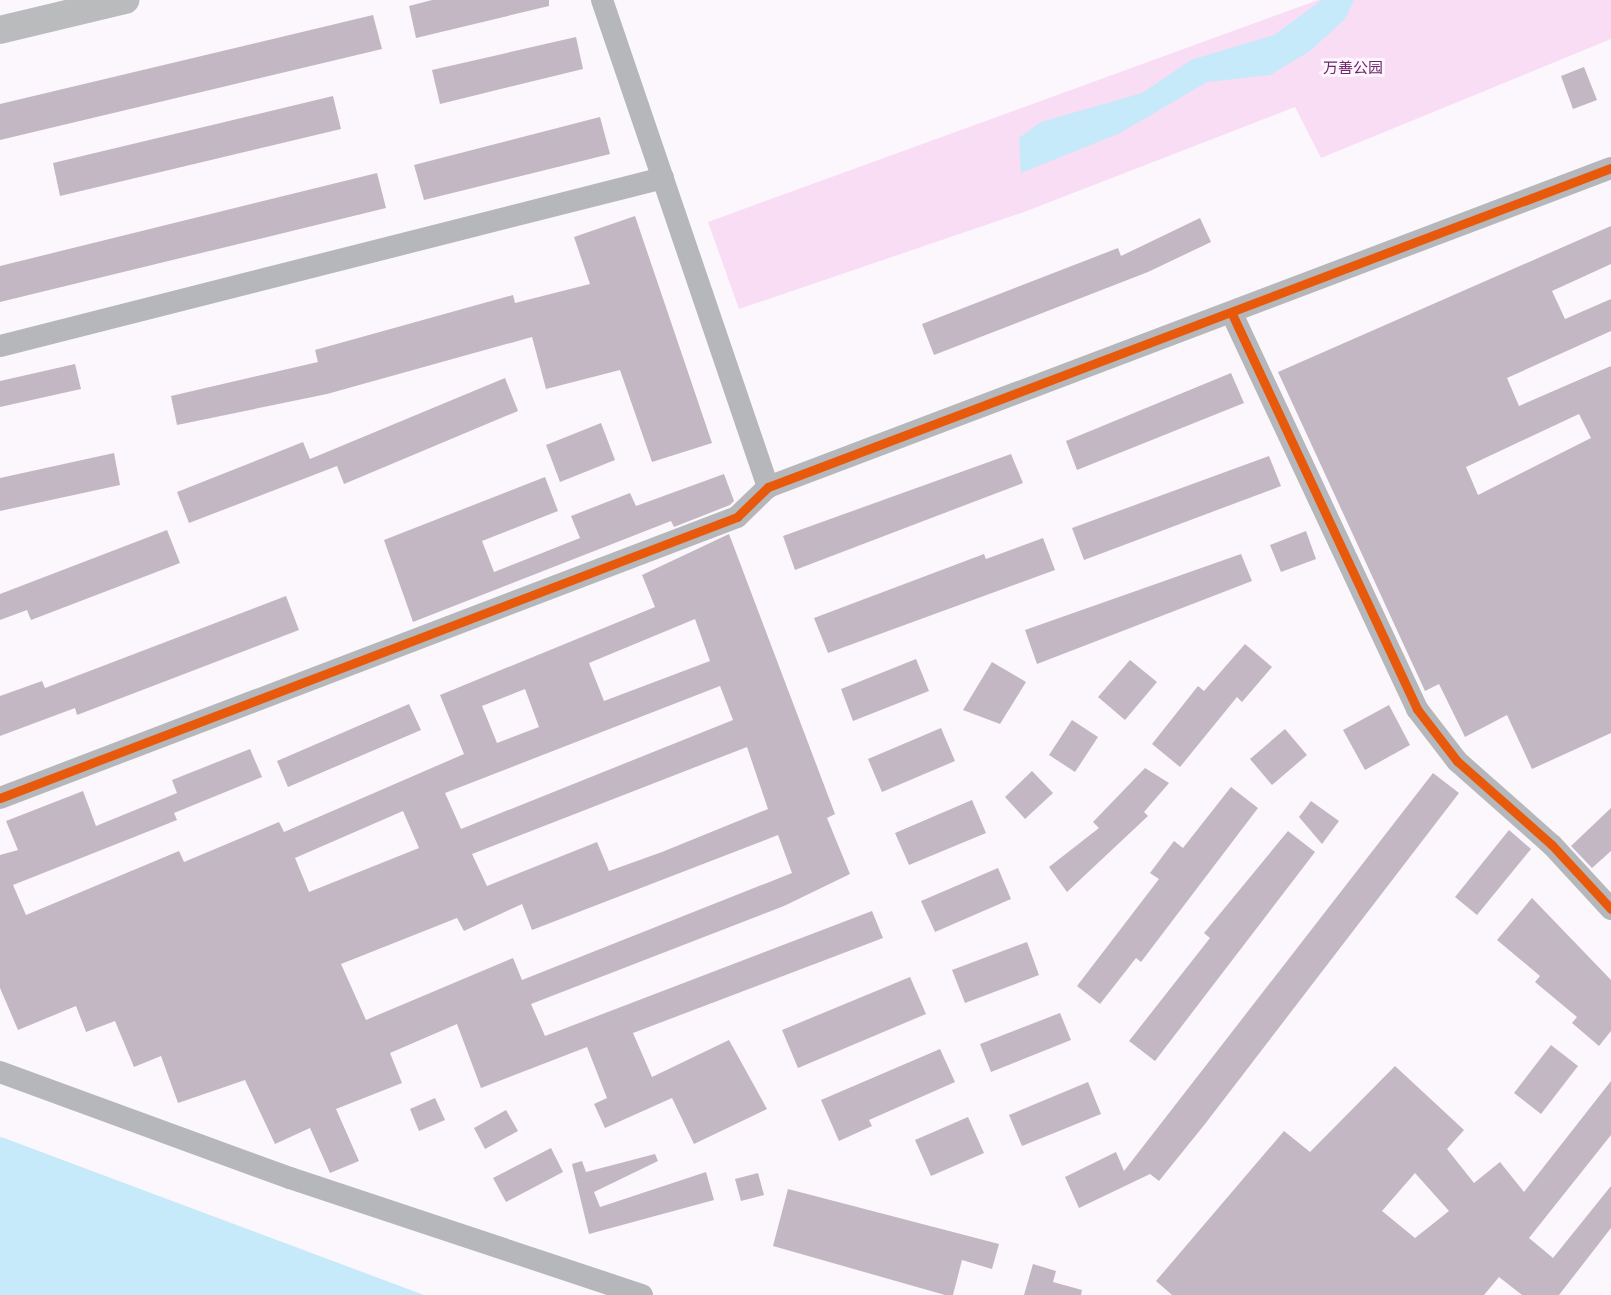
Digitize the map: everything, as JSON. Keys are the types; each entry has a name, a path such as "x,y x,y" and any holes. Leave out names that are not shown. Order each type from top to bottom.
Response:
{"main road":[{"path":"0,30 125,0"}],"street":[{"path":"602,0 768,487"},
{"path":"0,798 737,517 768,487 1233,316 1611,168"},
{"path":"0,346 663,178"},
{"path":"1233,316 1418,709 1457,761 1552,845 1611,909"},
{"path":"0,1072 290,1178 642,1295"}],"green space":[{"name":"万善公园","path":"1318,0 1611,0 1611,39 1321,158 1295,107 1024,212 739,309 708,222"}],"water":[{"path":"1322,0 1354,0 1345,19 1310,51 1270,75 1207,82 1120,133 1021,173 1019,138 1041,122 1142,93 1191,60 1274,35"},
{"path":"0,1137 4,1138 424,1295 0,1295"}],"building":[{"path":"432,0 549,0 549,6 416,38 409,6"},
{"path":"373,15 382,49 0,140 0,104"},
{"path":"576,37 583,69 440,104 432,70"},
{"path":"1584,67 1597,100 1573,109 1561,76"},
{"path":"333,96 341,129 60,196 53,163"},
{"path":"600,117 610,154 424,200 414,165"},
{"path":"377,173 386,208 0,302 0,266"},
{"path":"635,216 712,443 652,462 620,370 546,389 532,337 327,394 177,425 171,396 318,362 315,350 513,295 515,303 590,284 574,237"},
{"path":"1200,218 1211,242 1148,272 934,355 922,324 1118,248 1121,256"},
{"path":"1611,226 1611,264 1552,291 1565,319 1611,299 1611,331 1507,378 1519,406 1611,366 1611,733 1532,769 1507,715 1465,737 1439,684 1425,691 1278,372","holes":["1579,414 1591,438 1478,495 1466,467"]},
{"path":"75,364 81,389 0,407 0,381"},
{"path":"1231,373 1244,403 1077,470 1066,441"},
{"path":"505,378 518,411 344,484 337,466 189,523 177,492 303,442 310,459"},
{"path":"601,423 615,460 560,482 546,445"},
{"path":"114,453 120,485 0,511 0,478"},
{"path":"1011,454 1023,483 795,570 783,536"},
{"path":"1269,456 1281,486 1084,560 1072,528"},
{"path":"724,474 734,501 730,505 674,527 671,521 413,622 384,540 545,477 558,511 482,541 494,572 580,538 571,516 630,493 636,506"},
{"path":"167,530 180,563 31,620 27,610 0,620 0,594"},
{"path":"1306,531 1316,559 1281,572 1270,545"},
{"path":"729,534 835,814 827,818 850,874 784,906 531,1004 545,1036 872,911 883,938 633,1033 652,1077 729,1040 767,1109 694,1144 672,1098 605,1128 594,1104 607,1098 587,1047 481,1088 457,1024 390,1053 402,1083 336,1109 359,1161 330,1173 310,1128 275,1144 245,1080 178,1103 161,1056 134,1067 115,1021 86,1032 76,1006 18,1030 0,988 0,855 18,850 6,821 83,791 96,826 177,793 172,780 250,749 262,777 174,813 177,820 13,885 26,915 179,851 184,862 279,822 284,832 464,754 440,695 655,607 642,575","holes":["695,619 710,661 604,701 589,663","720,686 733,720 461,829 445,793","525,689 539,727 497,743 482,706","747,747 768,809 609,871 597,842 487,886 472,854","403,811 419,848 309,892 295,858","778,835 792,873 522,980 513,958 366,1020 341,964 457,918 464,931 522,904 532,930"]},
{"path":"1043,538 1055,570 828,653 814,618 984,554 986,559"},
{"path":"1241,554 1252,581 1037,664 1025,630"},
{"path":"286,596 299,630 77,715 75,708 0,736 0,696 42,681 45,688"},
{"path":"1245,644 1272,667 1242,702 1237,697 1180,767 1152,744 1198,686 1204,691"},
{"path":"916,659 929,691 853,721 841,689"},
{"path":"1130,660 1157,682 1125,720 1098,697"},
{"path":"992,662 1026,682 1000,724 963,710"},
{"path":"409,704 421,730 288,787 277,761"},
{"path":"1389,705 1410,745 1365,770 1343,730"},
{"path":"1072,720 1098,737 1075,772 1049,755"},
{"path":"941,728 955,761 882,792 868,759"},
{"path":"1285,729 1307,755 1272,785 1250,759"},
{"path":"1145,768 1169,783 1144,812 1148,816 1067,892 1049,867 1099,828 1093,822"},
{"path":"1032,771 1053,793 1025,819 1005,797"},
{"path":"1433,773 1459,793 1159,1181 1150,1174 1079,1208 1065,1177 1116,1152 1124,1171"},
{"path":"1231,787 1258,808 1141,962 1136,958 1100,1004 1077,986 1159,879 1150,873 1174,841 1183,848"},
{"path":"972,800 986,833 909,865 895,833"},
{"path":"1311,801 1339,821 1322,844 1299,817"},
{"path":"1611,808 1611,851 1592,868 1571,846"},
{"path":"1509,830 1531,849 1477,915 1455,897"},
{"path":"1288,831 1315,852 1155,1061 1129,1041 1210,938 1204,933"},
{"path":"998,868 1011,899 935,932 921,901"},
{"path":"1532,898 1611,980 1611,1031 1599,1046 1572,1023 1577,1017 1535,982 1540,976 1497,940"},
{"path":"1027,942 1039,975 965,1003 952,970"},
{"path":"910,977 926,1014 798,1068 782,1030"},
{"path":"1060,1013 1071,1040 991,1072 980,1044"},
{"path":"1551,1045 1578,1066 1541,1114 1514,1093"},
{"path":"940,1049 955,1082 869,1120 872,1126 839,1141 821,1100"},
{"path":"1395,1066 1464,1130 1447,1149 1474,1183 1500,1162 1524,1192 1611,1081 1611,1135 1529,1238 1553,1258 1611,1186 1611,1228 1559,1295 1522,1295 1499,1277 1484,1295 1172,1295 1156,1281 1284,1131 1310,1152","holes":["1415,1173 1449,1211 1415,1238 1382,1211"]},
{"path":"1088,1082 1101,1114 1022,1146 1009,1115"},
{"path":"435,1098 445,1120 419,1131 410,1109"},
{"path":"506,1110 518,1131 485,1149 474,1128"},
{"path":"968,1117 984,1153 931,1176 915,1140"},
{"path":"551,1148 563,1172 506,1202 493,1178"},
{"path":"655,1154 658,1161 594,1192 600,1207 706,1172 714,1200 589,1234 572,1164 582,1161 586,1172"},
{"path":"758,1173 764,1195 741,1201 735,1179"},
{"path":"788,1189 999,1244 992,1269 962,1260 953,1295 945,1295 773,1246"},
{"path":"1033,1264 1056,1271 1053,1282 1082,1290 1081,1295 1024,1295"}],"cycle path":[{"path":"0,798 737,517 768,487 1611,168"},
{"path":"1233,316 1417,709 1457,761 1552,845 1611,909"}]}
